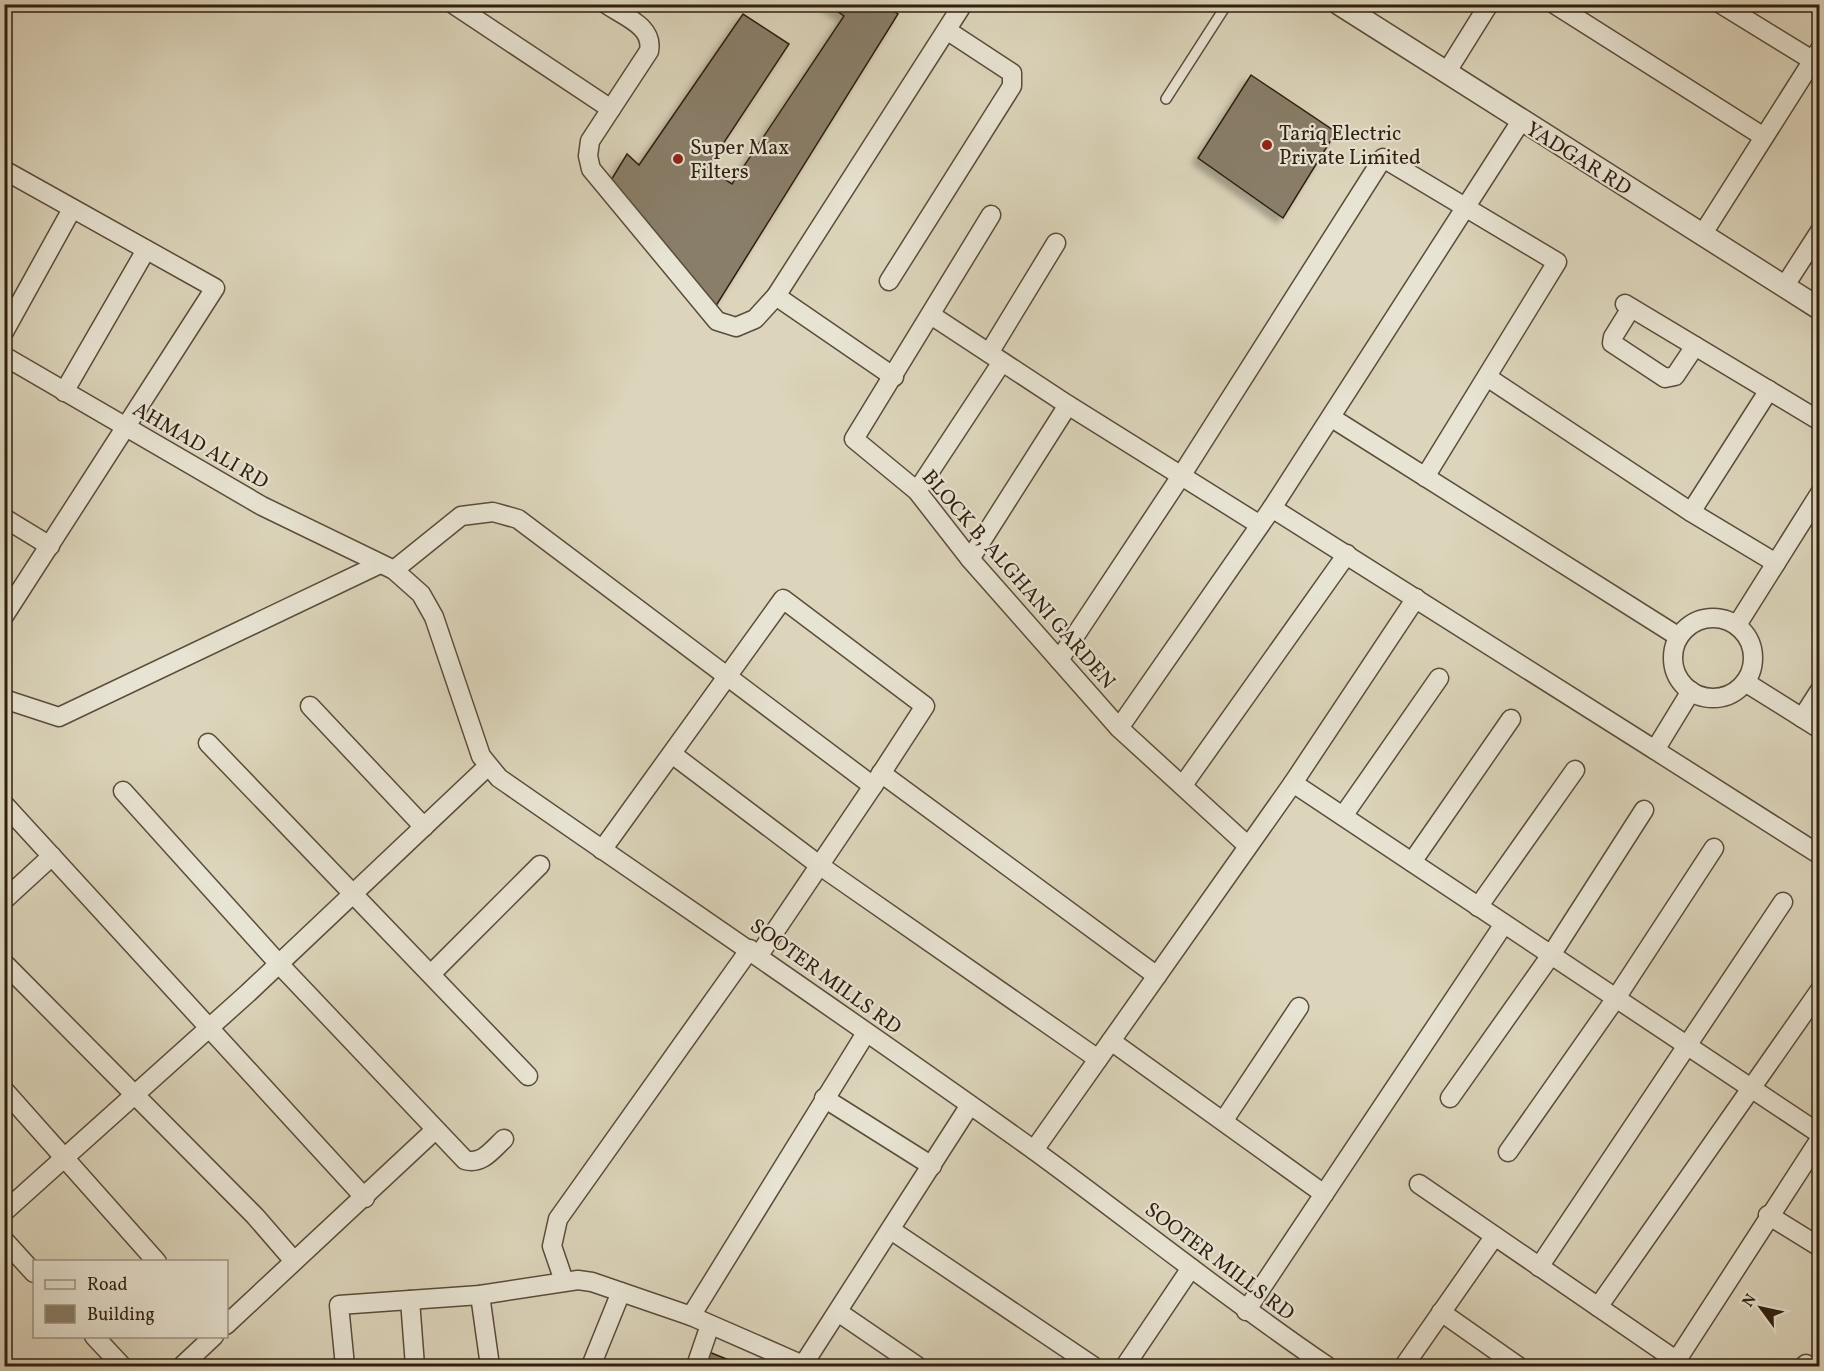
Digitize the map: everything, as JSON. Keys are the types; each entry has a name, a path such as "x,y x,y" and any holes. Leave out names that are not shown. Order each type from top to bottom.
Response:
{"street":[{"path":"453,4 611,109"},
{"path":"606,4 647,31 651,41 649,51 590,141 588,156 591,169 717,321 736,327 755,319 776,296 948,31 963,4"},
{"name":"YADGAR RD","path":"1339,4 1820,309"},
{"path":"1446,73 1490,4"},
{"path":"1554,4 1764,137"},
{"path":"1702,235 1816,55 1731,7"},
{"path":"889,281 1012,86 1014,79 1012,73 948,31"},
{"path":"1119,728 1332,418 1521,121"},
{"path":"1059,660 1181,476 1383,158 1557,262 1425,477"},
{"path":"4,170 215,288 4,616"},
{"path":"4,332 72,209"},
{"path":"776,296 894,377 992,215"},
{"path":"1784,287 1820,231"},
{"path":"917,491 995,357 1056,243"},
{"path":"64,392 146,250"},
{"path":"1695,346 1675,376 1665,378 1612,343 1628,306 1769,390 1820,421"},
{"path":"932,315 1068,405 1260,525"},
{"name":"AHMAD ALI RD","path":"4,356 262,506 387,567"},
{"name":"BLOCK B, ALGHANI GARDEN","path":"894,377 854,439 917,491 970,559 1119,728 1248,846"},
{"path":"1487,377 1691,512 1776,563"},
{"path":"1691,512 1769,390"},
{"path":"970,559 1068,405"},
{"path":"1332,418 1679,637"},
{"path":"1737,625 1820,493"},
{"path":"1272,508 1820,855"},
{"path":"4,699 59,717 387,567 461,516 493,513 518,519 728,676 1157,976"},
{"path":"4,518 50,546"},
{"path":"1183,785 1347,554"},
{"name":"SOOTER MILLS RD","path":"387,567 421,594 434,617 473,736 487,766 499,778 754,952 1034,1150 1246,1311 1325,1366"},
{"path":"1034,1150 1293,783 1416,598"},
{"path":"564,1281 552,1246 558,1219 819,865 925,706 783,599 602,850"},
{"path":"1725,619 1737,625 1746,635 1754,659 1745,682 1725,696 1714,698 1691,691 1679,678 1674,661 1679,637 1699,620 1725,619"},
{"path":"1343,816 1438,678"},
{"path":"1745,682 1820,729"},
{"path":"1802,717 1820,690"},
{"path":"1655,750 1691,691"},
{"path":"310,706 424,827"},
{"path":"1412,862 1511,719"},
{"path":"208,743 528,1076"},
{"path":"672,754 819,865 1098,1059"},
{"path":"4,1212 279,964 487,766"},
{"path":"1478,907 1575,770"},
{"path":"1293,783 1820,1134"},
{"path":"123,791 279,964 465,1160 473,1162 481,1160 504,1139"},
{"path":"4,804 364,1198"},
{"path":"1450,1098 1551,956 1644,810"},
{"path":"1508,1152 1616,998 1714,848"},
{"path":"4,900 52,856"},
{"path":"431,974 540,864"},
{"path":"1539,1267 1685,1045 1783,902"},
{"path":"1246,1311 1504,924"},
{"path":"4,963 255,1216 294,1261"},
{"path":"1598,1307 1820,990"},
{"path":"1224,1120 1299,1007"},
{"path":"691,1316 866,1033"},
{"path":"1111,1041 1324,1194"},
{"path":"4,1090 155,1260"},
{"path":"824,1098 932,1166"},
{"path":"345,1366 339,1305 480,1294 564,1281 592,1282 691,1316 803,1366 970,1105"},
{"path":"228,1323 435,1130"},
{"path":"1419,1184 1598,1307 1675,1364 1768,1215 1820,1139"},
{"path":"1768,1215 1820,1247"},
{"path":"891,1230 1093,1366"},
{"path":"1404,1366 1494,1237"},
{"path":"4,1240 33,1271"},
{"path":"1125,1366 1191,1268"},
{"path":"591,1366 621,1292"},
{"path":"480,1294 490,1366"},
{"path":"410,1300 415,1366"},
{"path":"838,1312 917,1366"},
{"path":"1441,1312 1518,1366"},
{"path":"696,1366 710,1325"},
{"path":"96,1338 122,1366"},
{"path":"182,1366 212,1338"}],"lane":[{"path":"1166,99 1227,4"}],"building":[{"name":"Super Max Filters","path":"826,4 883,4 898,14 714,309 610,182 627,154 639,165 743,14 789,44 707,168 732,184 844,16"},
{"name":"Tariq Electric Private Limited","path":"1251,75 1336,132 1283,218 1198,158"},
{"path":"709,1352 744,1366 704,1366"}],"place":[{"name":"Tariq Electric Private Limited","path":"1267,145"},
{"name":"Super Max Filters","path":"678,159"}]}
